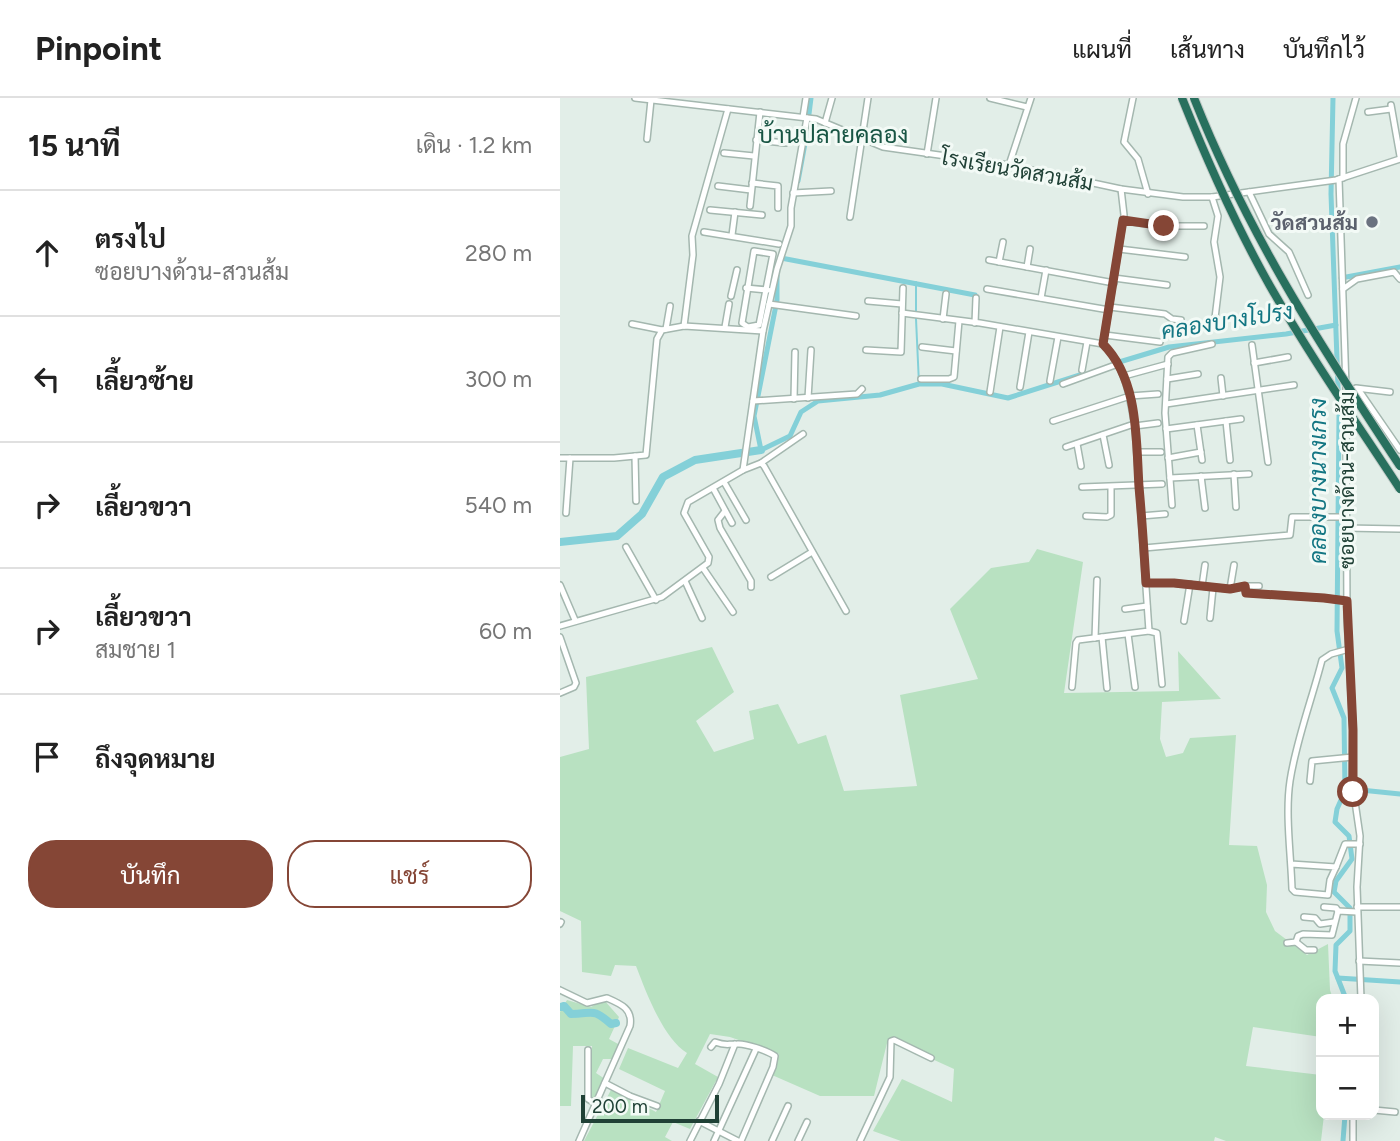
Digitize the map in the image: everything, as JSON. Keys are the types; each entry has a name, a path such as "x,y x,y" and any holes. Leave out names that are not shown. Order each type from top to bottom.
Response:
{"highway":[{"path":"1182,98 1225,198 1271,287 1400,489"},
{"path":"1194,98 1241,203 1282,282 1400,466"}],"street":[{"name":"โรงเรียนวัดสวนส้ม","path":"635,98 805,118 825,123 883,147 1009,165 1148,194 1183,197 1212,197 1340,179 1400,158"},
{"path":"743,467 757,401 763,331 774,305 769,290 773,254 756,251 752,253 742,323 748,327 759,325 769,290 783,244 792,226 793,193 806,98"},
{"path":"825,123 832,98"},
{"path":"850,217 868,98"},
{"path":"927,154 936,98"},
{"path":"990,98 1027,107"},
{"path":"1009,165 1031,98"},
{"path":"1133,98 1124,142 1138,159 1148,194"},
{"name":"ซอยบางด้วน-สวนส้ม","path":"1356,98 1343,144 1340,179 1346,387 1339,516 1345,528 1341,600 1348,649 1352,782 1358,844"},
{"path":"647,139 651,100"},
{"path":"1368,112 1391,107 1397,120 1400,158"},
{"path":"684,326 693,255 692,236 728,109"},
{"path":"750,206 760,112"},
{"path":"756,139 785,143"},
{"path":"724,153 754,156"},
{"path":"718,186 778,186 778,208"},
{"path":"1103,344 1123,220 1121,189"},
{"path":"793,193 831,191"},
{"path":"1249,192 1269,234 1289,253 1308,295"},
{"path":"1212,197 1218,216 1214,242 1220,277 1215,318"},
{"path":"710,210 762,215"},
{"path":"732,235 735,212"},
{"path":"1123,220 1164,226 1204,226"},
{"path":"704,232 783,244"},
{"path":"999,262 1003,242"},
{"path":"1027,267 1030,249"},
{"path":"1119,249 1185,257"},
{"path":"989,260 1114,280 1167,285"},
{"path":"731,296 737,270"},
{"path":"1041,298 1046,270"},
{"path":"1343,289 1357,279 1367,276 1394,272 1400,279"},
{"path":"747,288 769,290"},
{"path":"866,350 901,352 902,288"},
{"path":"987,289 1109,309 1165,314 1172,319 1181,320"},
{"path":"943,319 946,294"},
{"path":"975,323 976,298"},
{"path":"868,301 902,304"},
{"path":"724,327 729,304"},
{"path":"774,305 856,316"},
{"path":"560,458 635,456 647,452 657,339 664,330 670,306"},
{"path":"902,313 1103,344 1113,355 1124,376 1135,425 1149,629"},
{"path":"921,379 953,378 959,321"},
{"path":"632,324 664,330 684,326 763,331"},
{"path":"990,392 1000,327"},
{"path":"1020,387 1029,331"},
{"path":"1105,335 1160,342"},
{"path":"1050,381 1058,337"},
{"path":"1082,370 1087,342"},
{"path":"1172,505 1166,429 1170,354 1212,344"},
{"path":"1252,345 1268,462"},
{"path":"922,348 956,351"},
{"path":"808,398 811,350"},
{"path":"794,399 795,352"},
{"path":"1254,363 1287,357"},
{"path":"1063,384 1118,363"},
{"path":"1124,376 1168,364"},
{"path":"1167,379 1198,374"},
{"path":"1221,378 1223,396"},
{"path":"1166,404 1294,385"},
{"path":"1346,387 1390,392"},
{"path":"757,401 857,394 862,389"},
{"path":"1358,389 1400,450"},
{"path":"1053,421 1130,396 1158,394"},
{"path":"1166,429 1241,419"},
{"path":"1226,421 1230,460"},
{"path":"1066,447 1135,425 1158,423"},
{"path":"1197,425 1202,460"},
{"path":"560,626 656,600 703,568 708,563 709,556 684,513 688,502 724,482 743,467 761,463 803,434"},
{"path":"1103,435 1109,465"},
{"path":"1077,444 1081,466"},
{"path":"1137,452 1161,452"},
{"path":"1168,458 1200,452"},
{"path":"635,456 636,501"},
{"path":"566,513 570,458"},
{"path":"761,463 846,611"},
{"path":"1234,474 1236,507"},
{"path":"1170,478 1249,474"},
{"path":"1201,476 1205,508"},
{"path":"724,482 746,520"},
{"path":"1082,487 1162,484"},
{"path":"1086,516 1111,515 1111,486"},
{"path":"713,488 732,523"},
{"path":"725,511 718,520 720,528 751,581 751,587"},
{"path":"1141,516 1165,514"},
{"path":"1144,548 1290,535 1292,517 1339,516"},
{"path":"1345,528 1400,528"},
{"path":"626,547 656,600"},
{"path":"771,577 812,552"},
{"path":"1202,586 1205,565"},
{"path":"1230,589 1234,565"},
{"path":"703,568 733,612"},
{"path":"1097,580 1099,637 1107,688"},
{"path":"685,581 702,618"},
{"path":"1146,583 1190,584 1230,589 1259,586"},
{"path":"1184,621 1190,584"},
{"path":"560,585 573,621"},
{"path":"1245,586 1246,593 1341,600"},
{"path":"1210,618 1213,588"},
{"path":"1125,609 1147,606"},
{"path":"1072,687 1077,641 1149,629 1157,633 1162,684"},
{"path":"1128,634 1135,687"},
{"path":"560,636 576,686 560,692"},
{"path":"1348,649 1322,660 1289,788 1291,864 1293,891 1326,896 1346,844 1358,844 1356,911 1361,994"},
{"path":"1310,781 1312,761 1351,757"},
{"path":"1291,864 1336,867"},
{"path":"1324,906 1336,908 1341,912 1400,907"},
{"path":"1301,956 1298,936 1332,935 1334,922 1341,912"},
{"path":"1304,918 1315,918 1320,923 1334,922"},
{"path":"1287,943 1314,950"},
{"path":"1359,961 1400,963"},
{"path":"560,990 587,1003 607,998 629,1012 630,1026 579,1141"},
{"path":"860,1141 890,1077 891,1041 931,1058"},
{"path":"699,1121 739,1141 776,1059 772,1053 735,1044 726,1046 715,1042 711,1047"},
{"path":"690,1141 719,1084 735,1044"},
{"path":"715,1141 756,1049"},
{"path":"588,1050 588,1099 596,1104"},
{"path":"605,1083 657,1106"},
{"path":"772,1141 788,1106"},
{"path":"1379,1110 1395,1112"},
{"path":"1353,1120 1353,1141"},
{"path":"798,1141 807,1122"}],"green space":[{"path":"1037,549 1083,562 1064,693 1179,691 1178,651 1221,699 1162,702 1160,739 1166,757 1183,753 1190,738 1236,735 1229,845 1257,846 1267,885 1266,912 1275,931 1307,955 1328,944 1331,994 1316,994 1316,1036 1253,1027 1246,1066 1316,1074 1316,1120 1323,1120 1321,1141 1226,1141 1215,1137 1214,1141 901,1141 873,1131 902,1079 952,1102 954,1069 888,1039 874,1096 820,1096 772,1075 779,1054 730,1037 710,1034 695,1064 718,1077 690,1129 673,1122 665,1137 672,1141 584,1141 612,1088 656,1112 665,1091 619,1069 628,1048 678,1068 687,1053 663,1026 636,966 615,965 611,976 582,972 581,921 560,911 560,757 589,749 586,677 712,647 734,692 696,721 714,752 754,739 749,711 778,704 798,744 826,735 844,791 917,786 900,695 978,679 950,609 991,568 1029,562"},
{"path":"567,1000 591,1007 604,1000 619,1017 609,1039 620,1045 615,1059 603,1059 596,1073 605,1079 596,1103 592,1101 592,1046 573,1046 571,1106 560,1106 560,1012"}],"waterway":[{"path":"809,114 811,98"},
{"name":"คลองบางนางเกรง","path":"1333,98 1331,194 1339,415 1337,631 1342,668 1332,688 1344,718 1345,791 1335,822 1349,836 1352,859 1336,881 1334,892 1350,908 1350,931 1336,945 1335,971 1344,994"},
{"path":"798,181 809,122"},
{"path":"781,258 975,295"},
{"path":"1341,278 1400,267"},
{"name":"คลองบางโปรง","path":"777,276 777,300 754,416 761,450 790,436 801,412 818,401 880,395 919,384 942,384 1008,398 1083,374"},
{"path":"916,282 916,313"},
{"path":"916,319 919,384"},
{"name":"คลองบางโปรง","path":"1116,363 1169,347 1286,334 1336,325"},
{"name":"คลองบางโปรง","path":"560,542 617,536 642,514 663,477 695,460 761,450"},
{"path":"1351,789 1400,794"},
{"path":"1338,978 1400,982"},
{"path":"560,1007 564,1006 571,1014 596,1013 611,1024 616,1023"},
{"name":"คลองบางนางเกรง","path":"1343,1141 1345,1120"}],"place":[{"name":"วัดสวนส้ม","path":"1372,222"}],"district":[{"name":"บ้านปลายคลอง","path":"833,134"}],"route":[{"path":"1164,226 1123,220 1103,344 1116,359 1130,396 1135,427 1146,583 1230,589 1245,586 1246,593 1347,601 1353,792"}]}
